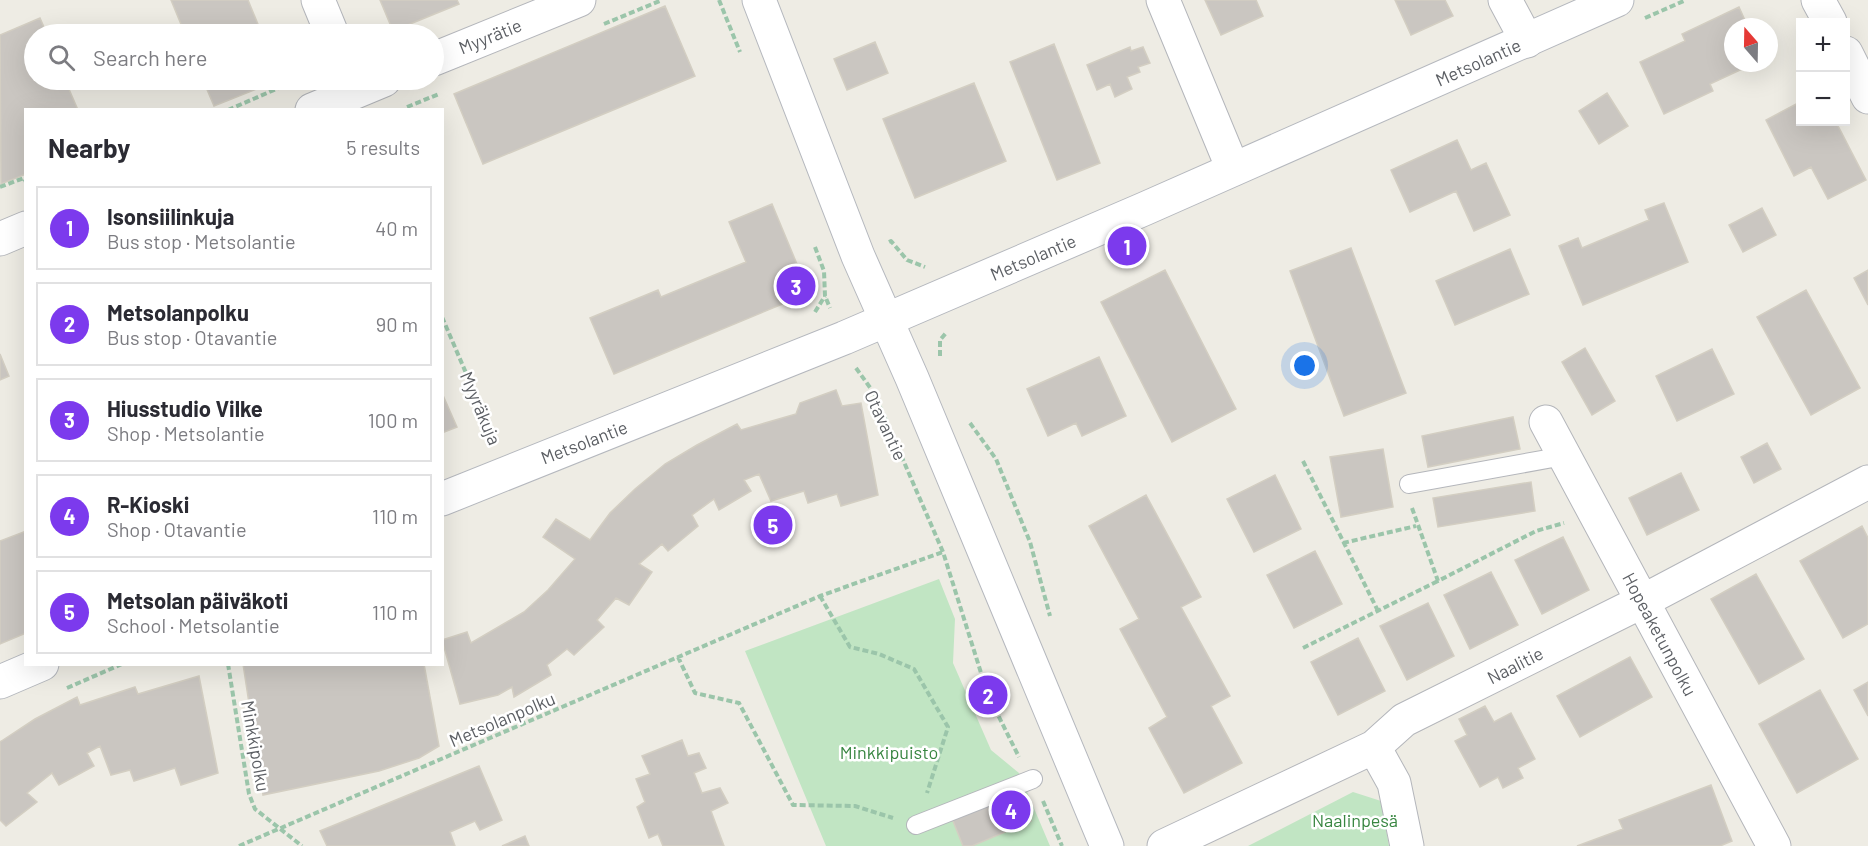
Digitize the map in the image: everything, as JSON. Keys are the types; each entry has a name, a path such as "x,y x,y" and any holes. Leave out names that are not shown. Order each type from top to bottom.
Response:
{"street":[{"path":"318,0 328,24"},
{"name":"Myyrätie","path":"444,55 579,0"},
{"path":"759,0 858,256 887,319 1107,846"},
{"path":"1163,0 1233,170"},
{"path":"1505,0 1527,41"},
{"name":"Metsolantie","path":"444,498 844,338 1233,170 1617,0"},
{"path":"1818,0 1828,18"},
{"path":"1850,63 1868,98"},
{"path":"316,108 350,90"},
{"path":"0,239 24,229"},
{"name":"Hopeaketunpolku","path":"1546,422 1774,846"},
{"name":"Naalitie","path":"1164,846 1374,747 1404,720 1643,601 1868,482"},
{"path":"0,682 37,666"},
{"path":"1374,747 1394,783 1407,846"}],"lane":[{"path":"1409,484 1564,456"},
{"path":"916,825 1033,778"}],"path":[{"path":"719,0 740,54"},
{"path":"233,108 275,90"},
{"path":"0,187 24,178"},
{"name":"Otavantie","path":"812,238 824,271 825,296 857,370 874,393 943,552 988,696 1008,740 1033,778 1062,846"},
{"name":"Myyräkuja","path":"444,322 509,471"},
{"path":"965,415 996,459 1030,542 1053,626"},
{"path":"1303,461 1378,611"},
{"path":"1409,484 1416,526 1438,581"},
{"path":"1303,648 1536,531 1597,514"},
{"path":"1343,543 1416,526"},
{"name":"Metsolanpolku","path":"239,846 820,596 943,552"},
{"path":"678,657 695,693 739,703 793,805 855,806 916,825 948,728 914,669 879,654 850,647 820,596"},
{"name":"Minkkipolku","path":"228,666 249,794 255,809 302,846"}],"green space":[{"name":"Minkkipuisto","path":"939,579 955,619 953,663 991,750 1019,773 1050,846 826,846 745,651"},
{"name":"Naalinpesä","path":"1353,792 1381,801 1389,846 1248,846"}],"building":[{"path":"171,0 248,0 258,24 181,24"},
{"path":"380,0 457,0 459,4 410,24 390,24"},
{"path":"1205,0 1256,0 1263,16 1221,35"},
{"path":"1395,0 1445,0 1453,16 1411,35"},
{"path":"665,6 695,76 483,164 454,94"},
{"path":"1739,7 1744,18 1724,18 1724,72 1736,72 1710,84 1713,91 1664,114 1640,62 1685,41 1682,34"},
{"path":"40,18 43,24 26,24"},
{"path":"24,25 24,90 69,90 77,108 24,108 24,175 1,184 0,35"},
{"path":"875,42 888,73 847,90 834,59"},
{"path":"1054,44 1100,163 1057,180 1010,62"},
{"path":"1130,47 1131,51 1143,47 1150,63 1138,67 1140,72 1127,77 1132,89 1115,97 1110,84 1097,90 1087,65"},
{"path":"974,83 1006,161 915,198 883,119"},
{"path":"207,90 254,90 214,106"},
{"path":"1607,93 1628,126 1599,144 1579,111"},
{"path":"1796,104 1796,126 1838,126 1866,180 1828,199 1811,167 1794,176 1766,120"},
{"path":"1457,140 1471,170 1486,163 1510,215 1474,231 1456,191 1410,212 1391,170"},
{"path":"1664,203 1688,262 1583,305 1559,246 1578,238 1582,248 1649,220 1645,210"},
{"path":"772,204 809,293 614,374 590,318 658,290 661,297 746,262 729,222"},
{"path":"1762,208 1776,235 1743,252 1729,225"},
{"path":"1351,248 1406,393 1344,416 1290,271"},
{"path":"1510,249 1529,294 1455,325 1436,281"},
{"path":"1165,270 1236,409 1172,442 1101,302"},
{"path":"1868,270 1868,305 1854,278"},
{"path":"1806,290 1860,388 1811,415 1757,317"},
{"path":"1585,348 1615,401 1592,415 1562,362"},
{"path":"1712,349 1734,394 1677,421 1656,376"},
{"path":"0,354 9,376 0,380"},
{"path":"1099,357 1126,416 1082,436 1076,423 1048,436 1027,389"},
{"path":"836,390 842,406 861,403 878,495 841,506 837,494 808,503 804,491 771,501 759,474 744,480 751,491 719,510 714,499 692,515 698,526 668,551 662,544 639,564 652,572 629,605 616,598 597,620 604,627 574,655 567,649 547,665 551,675 514,697 512,687 498,695 460,704 444,647 444,639 467,632 471,643 524,612 548,590 575,559 543,537 556,519 590,540 610,513 665,464 737,424 741,430 796,414 800,403"},
{"path":"444,398 457,427 444,432"},
{"path":"1513,417 1520,449 1428,467 1422,436"},
{"path":"1767,443 1781,469 1754,483 1741,457"},
{"path":"1383,449 1393,507 1341,517 1330,457"},
{"path":"1681,473 1699,510 1647,535 1629,498"},
{"path":"1275,475 1301,529 1254,552 1227,499"},
{"path":"1531,482 1535,511 1438,527 1433,498"},
{"path":"1146,495 1201,597 1181,607 1230,696 1211,706 1242,763 1184,793 1149,728 1167,717 1120,629 1139,619 1089,526"},
{"path":"1862,526 1868,538 1868,624 1843,638 1800,561"},
{"path":"24,532 24,634 0,644 0,541"},
{"path":"1563,537 1589,590 1542,614 1515,560"},
{"path":"1315,551 1342,604 1294,628 1267,575"},
{"path":"1491,572 1518,625 1470,649 1444,595"},
{"path":"1756,574 1804,659 1759,684 1711,599"},
{"path":"1428,603 1454,656 1407,680 1380,626"},
{"path":"1358,638 1385,691 1338,715 1311,662"},
{"path":"1630,657 1652,697 1580,737 1557,696"},
{"path":"243,666 424,666 439,746 419,758 379,771 263,795"},
{"path":"199,676 218,773 181,785 175,768 134,781 130,770 111,775 100,746 87,753 94,766 59,785 52,773 27,793 37,802 6,826 0,820 0,742 35,719 77,697 80,705 135,687 138,694"},
{"path":"1868,682 1868,716 1854,690"},
{"path":"1820,690 1858,759 1797,793 1759,724"},
{"path":"977,692 985,711 978,713 971,695"},
{"path":"1485,706 1494,722 1511,713 1535,759 1518,768 1523,778 1503,788 1498,777 1480,787 1455,741 1467,735 1459,719"},
{"path":"682,740 688,756 699,753 706,768 694,773 702,793 720,788 728,803 711,811 724,846 663,846 658,834 649,838 637,807 645,802 636,779 650,774 642,756"},
{"path":"479,766 502,820 480,830 475,821 450,832 455,846 327,846 320,831"},
{"path":"1711,785 1732,841 1720,846 1577,846 1623,829 1619,820"},
{"path":"1017,788 1031,821 972,846 963,846 951,816"},
{"path":"525,836 529,846 502,846"}],"place":[{"name":"Isonsiilinkuja","path":"1127,246"},
{"name":"Hiusstudio Vilke","path":"796,286"},
{"name":"Metsolan päiväkoti","path":"773,525"},
{"name":"Metsolanpolku","path":"988,695"},
{"name":"R-Kioski","path":"1011,810"}]}
